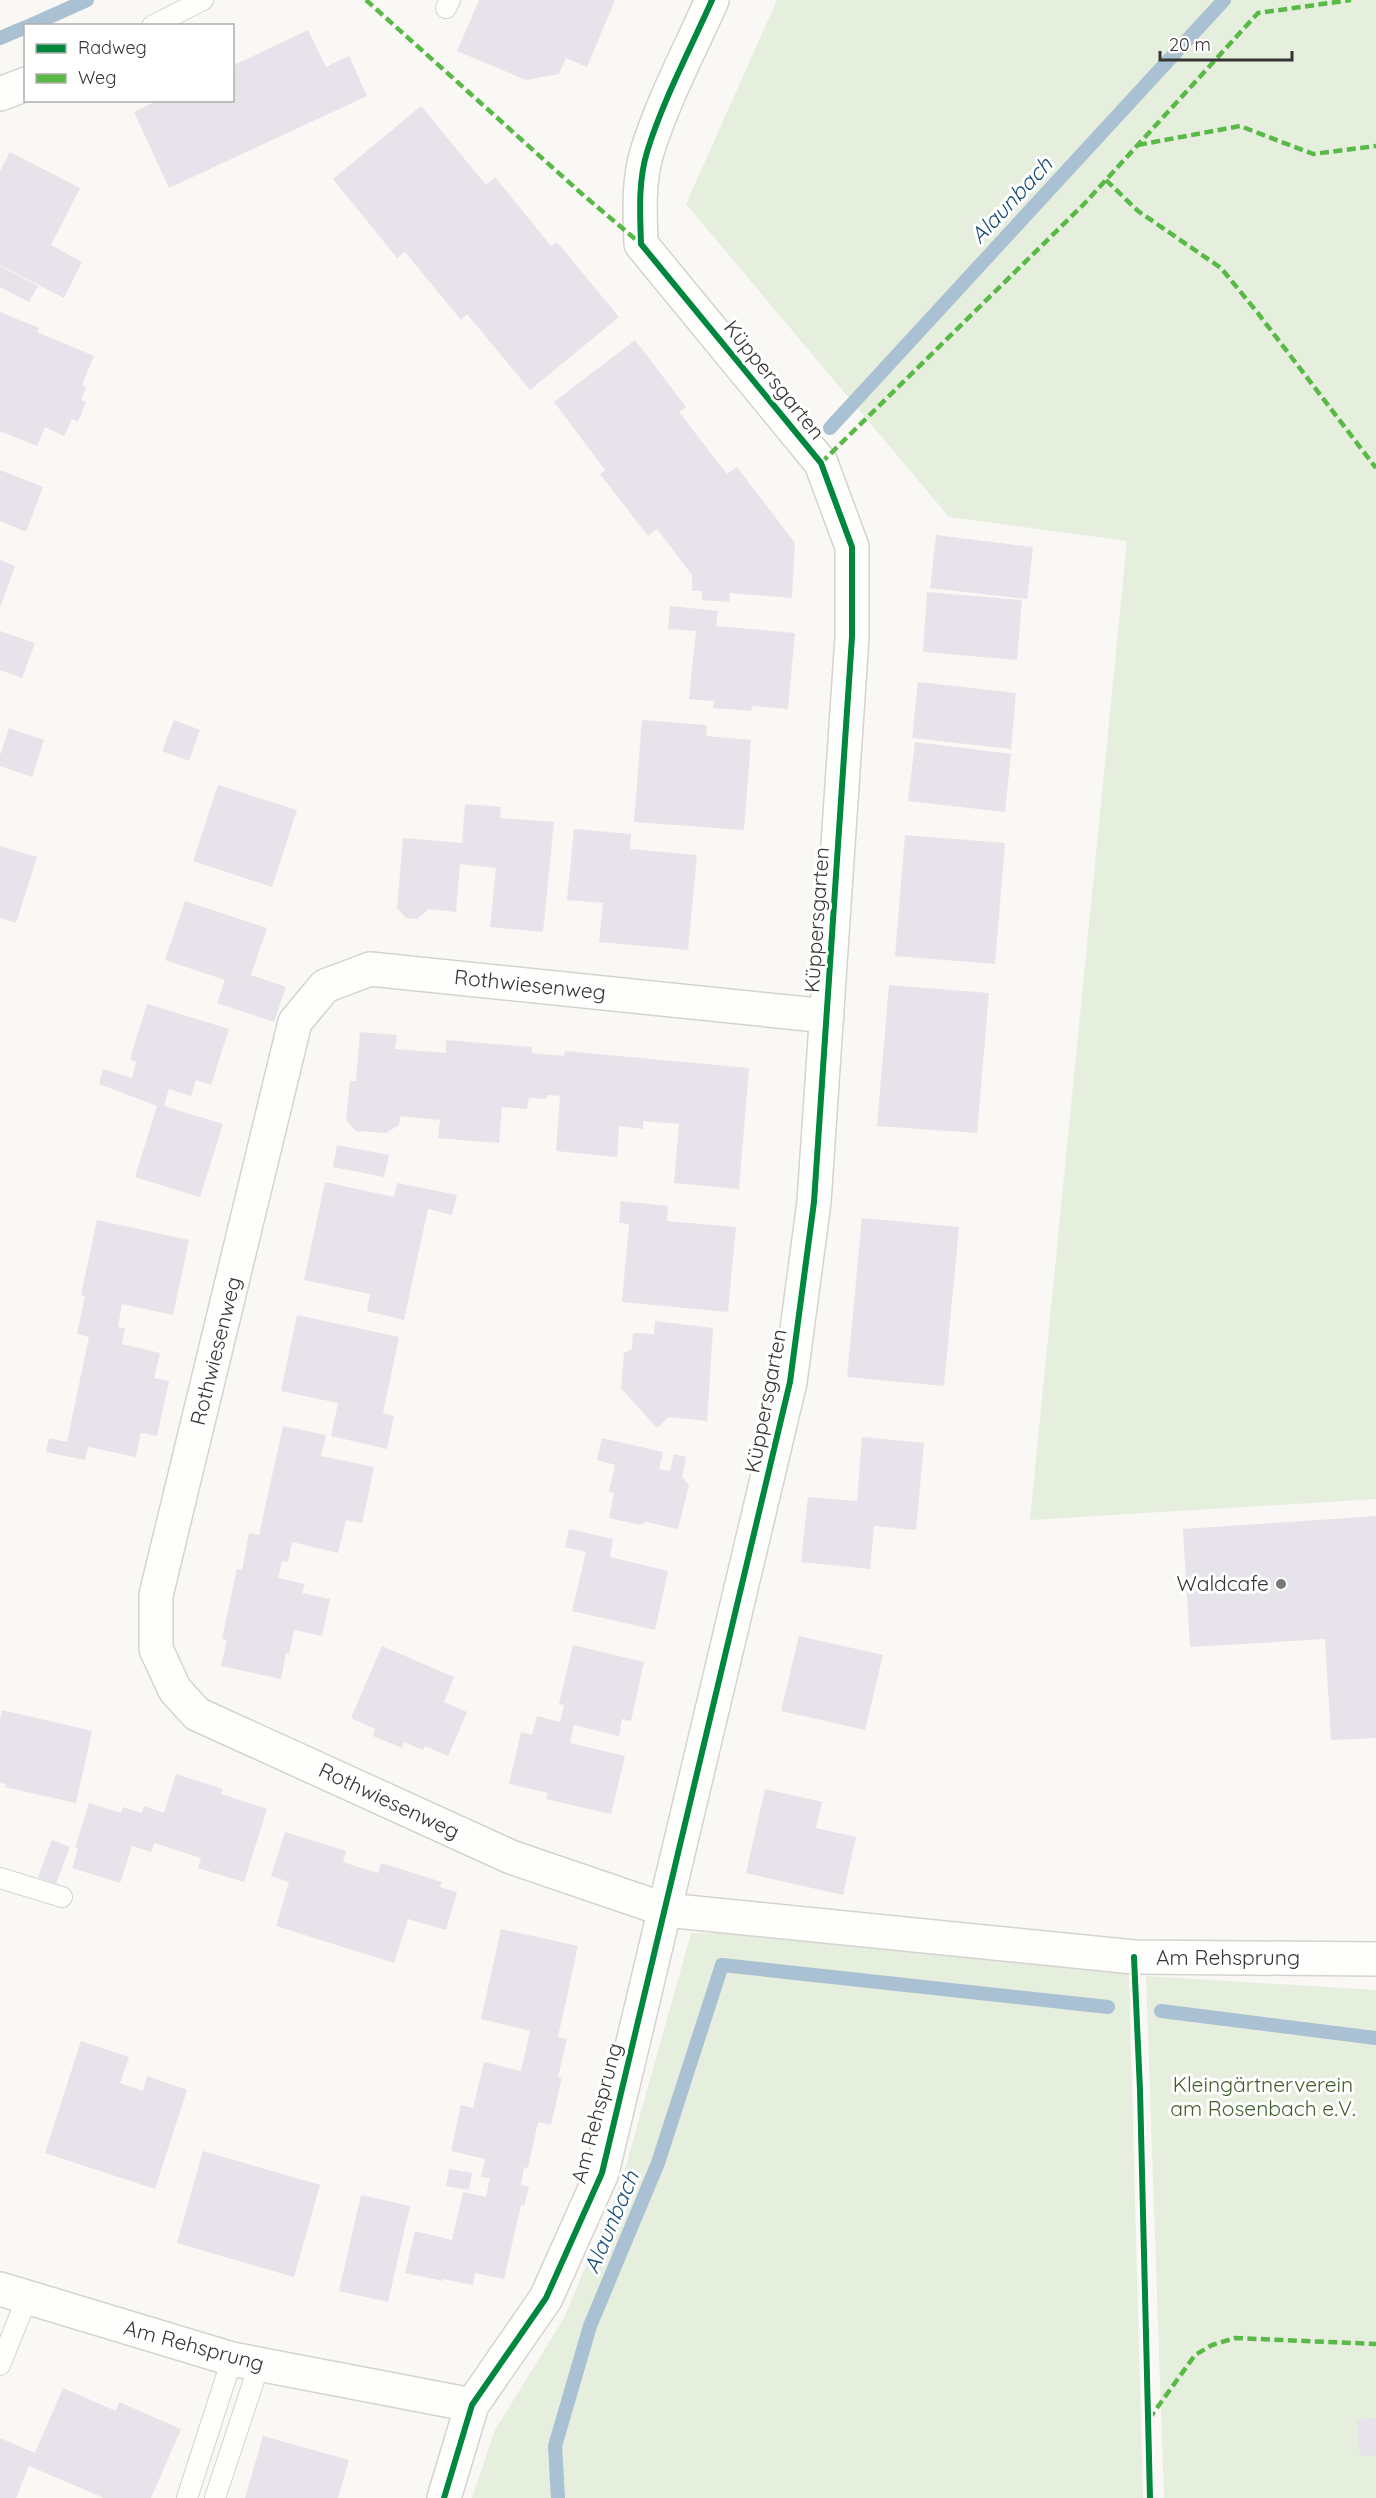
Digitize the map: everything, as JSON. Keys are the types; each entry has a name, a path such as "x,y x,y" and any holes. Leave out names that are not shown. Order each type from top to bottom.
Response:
{"street":[{"name":"Küppersgarten","path":"666,1910 790,1382 813,1202 852,637 852,548 821,463 641,244 639,204 646,154 712,0"},
{"path":"0,94 24,85"},
{"name":"Rothwiesenweg","path":"666,1910 511,1857 197,1714 175,1690 156,1648 156,1595 295,1022 325,986 370,969 827,1016"},
{"name":"Am Rehsprung","path":"14,2294 245,2362 472,2404 546,2298 602,2173 666,1910 1134,1958 1376,1959"},
{"path":"444,2498 472,2404"}],"lane":[{"path":"156,24 203,0"},
{"path":"0,1878 62,1897"},
{"path":"0,2365 14,2294"},
{"path":"187,2498 245,2362"},
{"path":"215,2498 245,2362"}],"green space":[{"path":"777,0 1376,0 1376,1499 1030,1520 1127,541 949,517 686,204"},
{"path":"691,1933 1128,1940 1143,2498 472,2498 495,2430 564,2318 622,2180"},
{"name":"Kleingärtnerverein am Rosenbach e.V.","path":"1146,1976 1376,1990 1376,2498 1164,2498"}],"building":[{"path":"479,0 615,0 587,67 566,58 559,74 526,80 457,51"},
{"path":"308,30 326,67 349,56 367,96 169,188 134,112 154,102 234,102 234,65"},
{"path":"421,106 486,185 495,177 551,246 557,242 619,317 530,390 467,314 461,320 405,252 397,258 333,179"},
{"path":"10,152 80,188 51,245 82,262 64,298 0,265 0,171"},
{"path":"0,266 38,286 29,302 0,287"},
{"path":"0,312 39,328 37,332 94,356 82,385 86,387 81,400 86,402 78,422 72,419 64,436 45,427 37,446 0,431"},
{"path":"635,340 686,407 679,412 727,474 737,467 795,543 792,598 730,593 729,602 702,600 702,591 692,591 692,575 657,529 648,536 600,474 605,470 554,402"},
{"path":"0,470 43,487 26,532 0,521"},
{"path":"936,535 1033,547 1027,599 930,588"},
{"path":"0,560 15,566 0,608"},
{"path":"927,592 1022,600 1017,660 923,652"},
{"path":"670,606 718,611 716,626 795,633 788,709 752,706 751,711 713,708 714,701 689,699 696,631 668,629"},
{"path":"0,631 35,643 22,678 0,670"},
{"path":"918,682 1016,693 1011,749 912,738"},
{"path":"174,720 200,730 189,761 162,751"},
{"path":"642,720 707,725 706,736 751,740 744,830 634,822"},
{"path":"9,728 44,740 32,777 0,766 0,755"},
{"path":"915,742 1011,754 1005,812 908,801"},
{"path":"218,785 297,810 272,887 193,861"},
{"path":"465,804 501,807 500,818 554,822 543,932 490,927 496,868 460,864 456,912 429,909 417,919 406,918 397,908 403,838 462,843"},
{"path":"574,829 631,834 630,849 697,855 688,950 599,942 603,903 567,900"},
{"path":"905,835 1005,843 995,964 895,956"},
{"path":"0,846 37,857 16,923 0,918"},
{"path":"185,901 267,928 251,975 286,987 274,1022 217,1003 225,980 165,960"},
{"path":"889,985 989,993 977,1133 877,1126"},
{"path":"147,1004 229,1029 211,1085 196,1080 191,1096 169,1089 164,1106 223,1124 200,1197 135,1177 157,1106 99,1084 103,1069 132,1078 136,1062 130,1059"},
{"path":"360,1032 397,1035 395,1049 446,1053 446,1040 532,1047 532,1053 564,1056 565,1051 749,1068 739,1189 674,1183 679,1124 643,1121 643,1129 619,1126 617,1157 556,1151 560,1096 547,1095 547,1099 529,1098 527,1109 502,1107 499,1143 438,1138 440,1120 400,1116 399,1125 386,1133 356,1131 346,1120 350,1081 356,1081"},
{"path":"337,1145 389,1155 384,1177 333,1167"},
{"path":"325,1182 394,1197 397,1183 457,1195 452,1215 428,1209 404,1320 367,1311 370,1294 304,1280"},
{"path":"621,1201 668,1206 667,1221 736,1227 728,1312 622,1302 629,1224 619,1223"},
{"path":"862,1218 959,1227 944,1386 847,1377"},
{"path":"97,1220 189,1240 173,1315 122,1304 118,1327 125,1328 122,1344 160,1353 154,1378 169,1381 157,1436 141,1433 136,1457 88,1447 85,1460 46,1452 49,1438 67,1442 89,1337 77,1334 85,1296 81,1295"},
{"path":"297,1315 399,1337 383,1413 394,1416 387,1449 331,1436 338,1403 281,1391"},
{"path":"655,1321 713,1328 707,1421 669,1417 657,1428 621,1388 624,1353 632,1349 633,1333 654,1334"},
{"path":"283,1426 326,1435 321,1456 374,1467 362,1523 346,1520 338,1553 292,1542 288,1562 282,1561 278,1578 305,1584 302,1593 330,1599 322,1636 294,1630 289,1654 286,1653 281,1679 221,1666 227,1640 222,1639 237,1569 242,1570 249,1533 259,1535"},
{"path":"862,1437 924,1443 916,1530 874,1526 870,1569 801,1562 808,1497 857,1501"},
{"path":"602,1438 663,1452 659,1469 670,1471 674,1454 686,1457 682,1477 689,1485 678,1529 646,1522 640,1525 609,1518 614,1493 609,1492 615,1465 597,1460"},
{"name":"Waldcafe","path":"1376,1516 1376,1738 1331,1740 1325,1639 1190,1647 1183,1529"},
{"path":"569,1529 613,1539 610,1557 668,1571 655,1630 572,1611 586,1552 565,1547"},
{"path":"799,1636 883,1655 865,1730 781,1711"},
{"path":"573,1645 644,1662 631,1721 622,1719 619,1736 574,1725 570,1743 625,1756 611,1814 546,1799 548,1793 509,1784 521,1732 532,1735 537,1716 560,1722 564,1705 559,1704"},
{"path":"382,1646 454,1677 444,1702 467,1712 448,1756 425,1746 423,1750 404,1742 402,1748 373,1736 375,1729 351,1718"},
{"path":"2,1710 92,1731 76,1803 5,1787 6,1784 0,1783"},
{"path":"176,1774 223,1789 221,1794 267,1809 244,1882 198,1868 201,1858 154,1843 151,1852 132,1846 120,1883 72,1868 78,1849 75,1848 89,1803 121,1813 123,1807 142,1813 144,1806 164,1813"},
{"path":"765,1789 822,1802 816,1828 856,1837 843,1895 746,1873"},
{"path":"285,1832 346,1851 343,1862 358,1867 378,1873 381,1863 442,1882 440,1887 457,1892 446,1930 408,1919 394,1963 276,1926 289,1882 271,1876"},
{"path":"52,1840 70,1847 56,1884 38,1877"},
{"path":"501,1929 578,1946 558,2037 567,2039 558,2077 562,2077 551,2125 538,2122 528,2168 524,2167 521,2185 529,2187 524,2206 521,2205 504,2279 475,2273 473,2285 405,2273 415,2231 452,2240 463,2192 486,2197 490,2178 481,2177 485,2159 451,2151 461,2105 473,2108 484,2062 521,2071 530,2031 481,2019"},
{"path":"81,2041 129,2057 120,2083 143,2091 147,2076 187,2090 155,2189 45,2153"},
{"path":"203,2151 320,2185 294,2277 177,2243"},
{"path":"449,2169 472,2173 469,2190 446,2186"},
{"path":"361,2195 410,2206 388,2302 339,2291"},
{"path":"63,2388 116,2411 119,2402 181,2429 151,2498 104,2498 29,2466 16,2498 0,2498 0,2438 35,2453"},
{"path":"1376,2418 1376,2455 1360,2456 1357,2420"},
{"path":"263,2436 349,2460 338,2498 245,2498"}],"waterway":[{"path":"33,24 87,0"},
{"name":"Alaunbach","path":"830,428 1224,0"},
{"path":"0,38 24,28"},
{"name":"Alaunbach","path":"558,2498 555,2446 590,2326 658,2163 722,1965 1108,2007"},
{"path":"1161,2011 1376,2038"}],"marked path":[{"path":"366,0 641,244"},
{"path":"821,463 1084,204 1258,13 1351,0"},
{"path":"1138,145 1240,126 1313,154 1376,146"},
{"path":"1106,180 1138,211 1221,268 1376,468"},
{"path":"1149,2419 1195,2355 1212,2345 1235,2338 1376,2344"}],"cycle path":[{"path":"444,2498 472,2405 546,2298 602,2173 790,1382 814,1202 852,637 852,547 821,463 641,244 641,186 647,152 669,94 712,0"},
{"path":"1134,1957 1140,2090 1150,2498"}],"place":[{"name":"Waldcafe","path":"1281,1584"}]}
